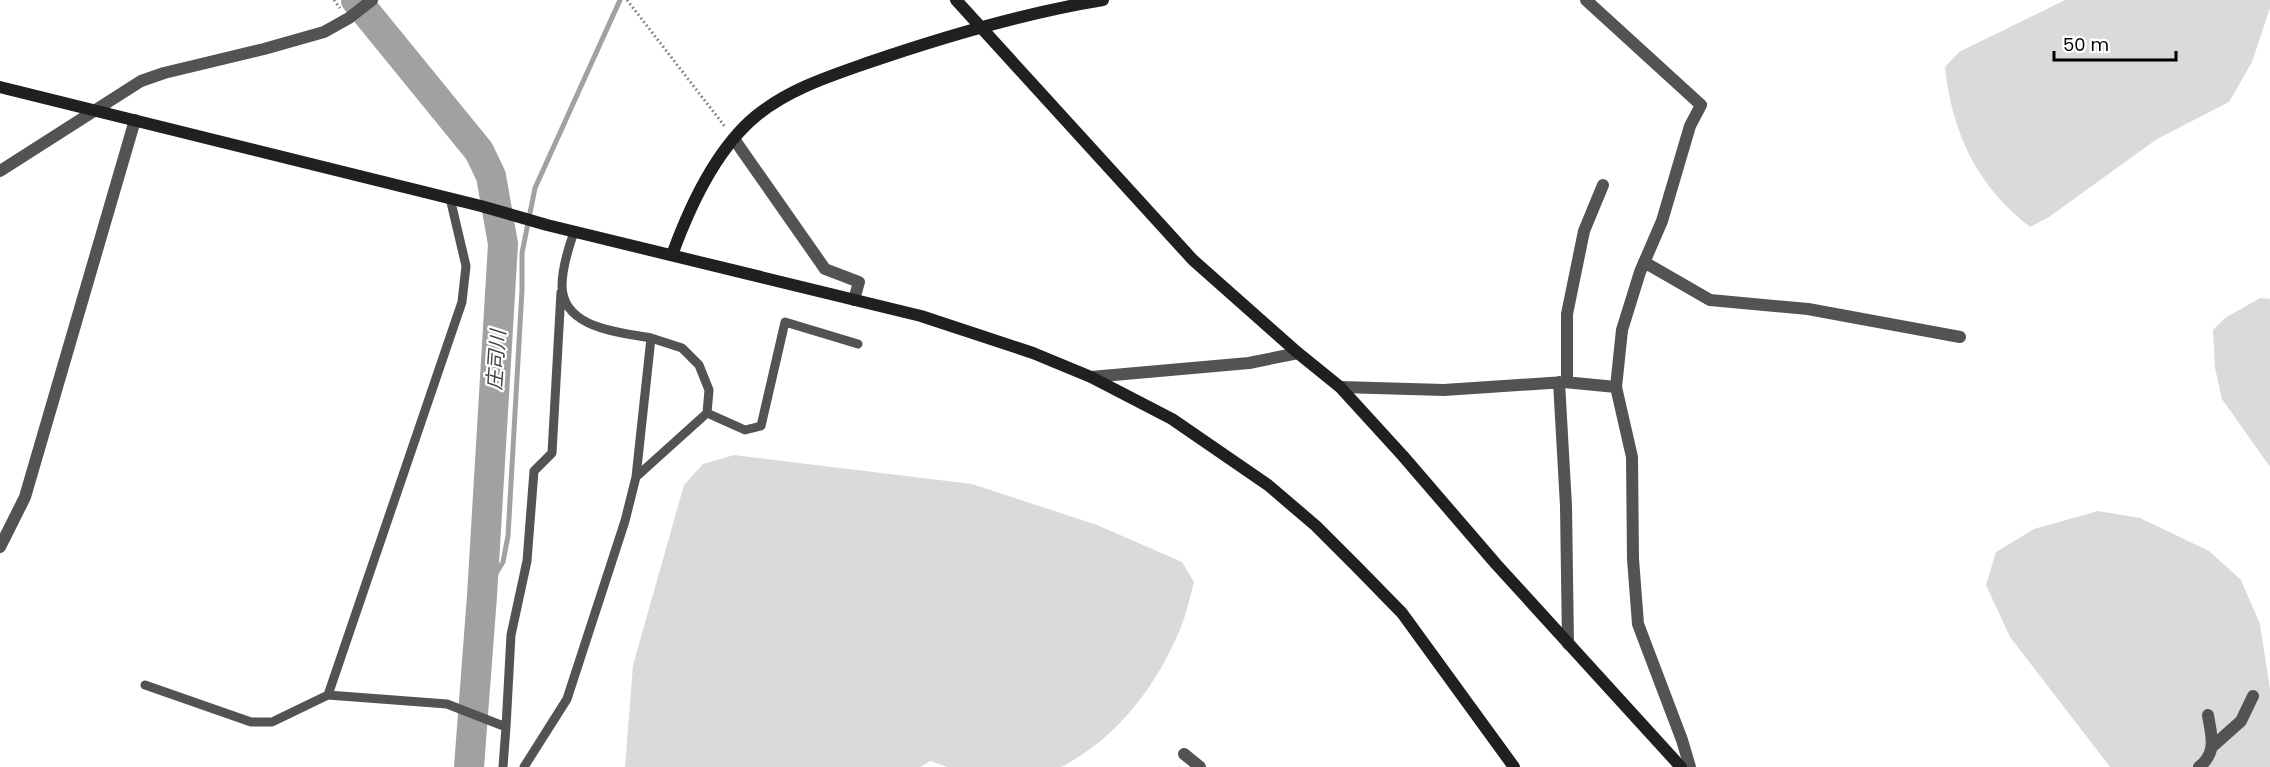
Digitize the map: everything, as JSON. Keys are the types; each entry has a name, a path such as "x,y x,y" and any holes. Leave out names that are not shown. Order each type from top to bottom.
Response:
{"street":[{"path":"0,171 141,81 324,32 349,18 372,0"},
{"path":"956,0 1192,260 1340,387 1568,644 1681,767"},
{"path":"672,255 682,226 702,186 734,139 755,117 777,102 810,84 900,52 1022,15 1103,0"},
{"path":"1586,0 1701,105 1690,126 1662,221 1644,262 1622,330 1616,387 1632,457 1633,559 1638,624 1690,767"},
{"path":"0,87 450,198 573,232 921,316 1034,353 1091,377 1172,419 1268,485 1316,526 1402,613 1514,767"},
{"path":"0,547 25,497 135,120"},
{"path":"734,139 825,269 859,282 854,300"},
{"path":"1568,644 1563,382 1567,314 1584,231 1603,185"},
{"path":"1644,262 1710,300 1808,309 1960,337"},
{"path":"1091,377 1249,363 1298,353"},
{"path":"1340,387 1444,390 1563,382 1616,387"},
{"path":"2199,767 2204,763 2213,746 2241,721 2253,696"},
{"path":"2208,715 2213,746"},
{"path":"1184,754 1200,767"}],"lane":[{"path":"328,695 462,302 466,266 450,198"},
{"path":"503,767 501,725 511,635 527,561 534,471 552,453 564,265 573,232"},
{"path":"562,288 576,317 594,326 651,338 682,348 699,365 709,390 707,413 636,477"},
{"path":"707,413 745,430 761,426 785,322 858,344"},
{"path":"524,767 567,699 625,521 636,477 651,338"},
{"path":"145,686 251,722 272,722 328,695 447,704 501,725"}],"path":[{"path":"628,0 734,139"}],"shaded area":[{"path":"2065,0 2270,0 2270,8 2252,62 2229,102 2157,139 2049,217 2030,227 1995,194 1970,156 1954,114 1945,67 1959,52"},
{"path":"2260,298 2270,299 2270,467 2222,399 2215,368 2213,330 2225,318"},
{"path":"734,455 972,484 1097,525 1182,562 1194,582 1181,627 1160,669 1133,708 1100,741 1061,767 948,767 930,761 920,767 625,767 633,665 684,485 703,464"},
{"path":"2098,511 2140,518 2209,551 2241,580 2260,624 2270,689 2270,767 2110,767 2010,637 1986,585 1996,552 2034,529"}],"waterway":[{"name":"庄司川","path":"356,0 479,151 491,176 503,244 482,596 469,767"},
{"path":"482,596 503,562 508,536 522,290 522,253 535,188 620,0"}]}
